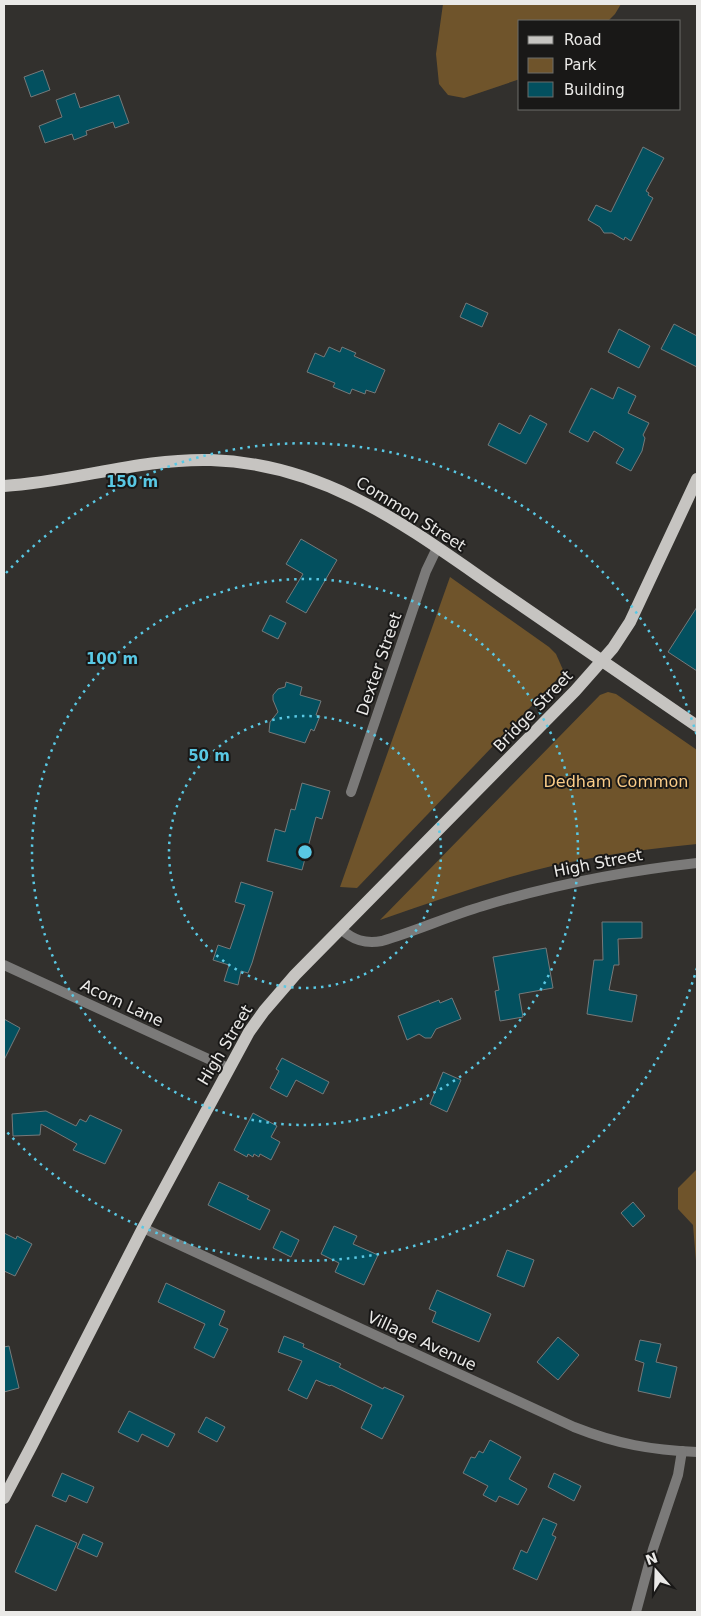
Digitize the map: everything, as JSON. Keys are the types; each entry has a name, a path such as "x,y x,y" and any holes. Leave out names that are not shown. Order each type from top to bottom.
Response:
{"main road":[{"name":"Common Street","path":"4,486 29,484 166,461 212,460 295,474 343,492 394,520 697,726"},
{"name":"Bridge Street","path":"341,929 575,692 622,636 638,607 697,479"},
{"name":"High Street","path":"4,1498 143,1228 248,1032 296,975 341,929"}],"street":[{"name":"Dexter Street","path":"351,792 426,571 437,548"},
{"name":"High Street","path":"341,929 353,939 375,943 382,942 456,914 520,896 596,879 697,863"},
{"name":"Acorn Lane","path":"4,965 228,1068"},
{"name":"Village Avenue","path":"143,1228 574,1427 607,1439 635,1446 697,1452"},
{"path":"636,1612 653,1549 678,1475 682,1451"}],"green space":[{"path":"443,4 621,4 609,20 518,20 518,80 464,98 448,95 439,84 436,54"},
{"path":"450,577 549,647 556,654 564,672 357,888 340,887"},
{"name":"Dedham Common","path":"608,692 616,694 697,750 697,844 626,852 556,865 494,882 380,920 600,695"},
{"path":"697,1169 697,1273 693,1225 678,1209 678,1188"}],"building":[{"path":"43,70 50,90 31,97 24,77"},
{"path":"75,93 80,108 119,95 129,123 115,128 113,122 86,131 87,135 74,140 72,134 45,143 39,126 62,117 56,100"},
{"path":"643,147 664,158 646,191 653,198 631,241 625,237 624,240 612,233 604,233 600,227 588,220 596,205 611,212"},
{"path":"466,303 488,313 482,327 460,317"},
{"path":"674,324 697,336 697,367 661,349"},
{"path":"619,329 650,346 639,368 608,352"},
{"path":"329,347 340,352 342,347 356,353 354,356 385,370 375,393 366,390 365,394 352,389 350,394 333,387 335,383 307,372 315,353 324,357"},
{"path":"618,387 636,396 628,413 649,423 643,435 645,438 642,451 631,471 616,463 624,449 594,431 588,442 569,432 591,388 613,399"},
{"path":"530,415 547,424 526,464 488,445 499,423 520,434"},
{"path":"301,539 337,560 306,613 286,602 303,574 286,564"},
{"path":"697,607 697,671 668,652"},
{"path":"270,615 286,623 278,639 262,631"},
{"path":"286,682 302,687 300,695 321,701 316,715 320,716 314,731 311,729 305,743 269,732 270,722 278,712 273,695 278,689 285,687"},
{"path":"302,783 330,791 322,819 316,817 302,870 267,861 275,829 285,832 291,809 295,810"},
{"path":"241,882 273,892 252,963 248,973 241,971 238,985 224,981 229,965 213,960 218,945 230,949 245,905 235,902"},
{"path":"602,922 642,922 642,938 618,939 619,965 614,965 609,990 637,995 632,1022 587,1014 594,960 603,960"},
{"path":"546,948 553,988 519,994 523,1017 500,1021 495,991 499,990 493,957"},
{"path":"452,998 461,1019 436,1029 431,1038 425,1038 419,1034 407,1040 398,1016 439,1000 440,1003"},
{"path":"4,1019 20,1028 4,1060"},
{"path":"282,1058 329,1082 323,1094 296,1080 287,1097 270,1088 279,1071 276,1069"},
{"path":"443,1072 461,1080 447,1112 430,1104"},
{"path":"46,1111 76,1126 80,1119 86,1122 90,1115 122,1130 105,1164 73,1150 77,1144 41,1124 40,1135 13,1136 12,1114"},
{"path":"253,1113 277,1126 271,1137 280,1142 271,1160 260,1154 259,1157 254,1154 253,1157 248,1154 247,1157 234,1150"},
{"path":"219,1182 249,1196 247,1199 270,1210 260,1230 208,1205"},
{"path":"633,1202 645,1216 633,1227 621,1213"},
{"path":"334,1226 357,1236 353,1244 378,1255 364,1285 335,1272 339,1263 321,1254"},
{"path":"281,1231 299,1240 291,1257 273,1248"},
{"path":"4,1233 16,1239 17,1236 32,1244 15,1276 4,1271"},
{"path":"507,1250 534,1260 524,1287 497,1276"},
{"path":"166,1283 225,1311 219,1325 228,1329 214,1358 194,1348 205,1324 158,1302"},
{"path":"437,1290 491,1314 479,1342 432,1322 436,1312 429,1309"},
{"path":"284,1336 304,1344 303,1347 341,1364 339,1367 383,1389 384,1387 404,1396 382,1439 361,1428 372,1405 331,1385 316,1380 307,1399 288,1390 302,1361 278,1352"},
{"path":"558,1337 579,1355 558,1380 537,1362"},
{"path":"640,1340 661,1344 656,1362 677,1367 670,1398 638,1391 644,1363 635,1360"},
{"path":"9,1346 19,1388 4,1392 4,1347"},
{"path":"129,1411 175,1434 168,1447 142,1434 138,1442 118,1432"},
{"path":"206,1417 225,1427 217,1442 198,1432"},
{"path":"490,1440 521,1457 509,1479 527,1489 518,1505 499,1496 496,1502 483,1495 488,1486 463,1473 471,1457 475,1458 479,1451 483,1453"},
{"path":"62,1473 94,1487 87,1503 69,1495 66,1502 52,1496"},
{"path":"554,1473 581,1486 574,1501 548,1487"},
{"path":"543,1518 557,1524 552,1535 556,1537 537,1580 513,1569 521,1550 527,1553"},
{"path":"36,1525 77,1543 56,1591 15,1572"},
{"path":"83,1534 103,1543 97,1557 77,1548"}]}
